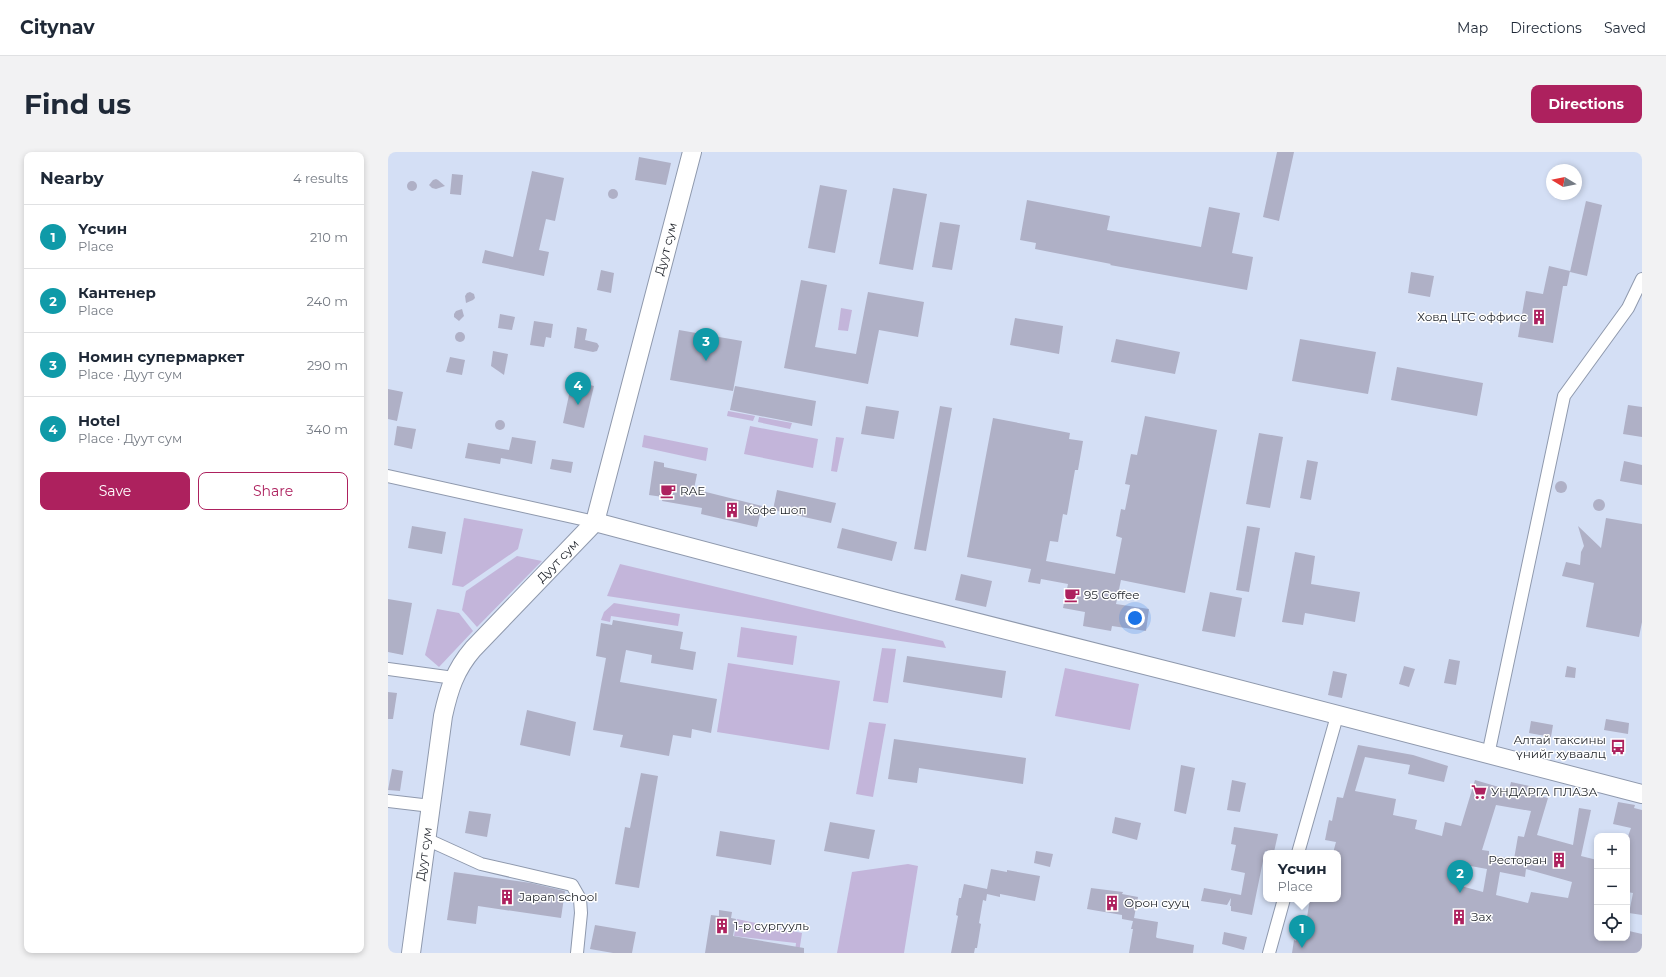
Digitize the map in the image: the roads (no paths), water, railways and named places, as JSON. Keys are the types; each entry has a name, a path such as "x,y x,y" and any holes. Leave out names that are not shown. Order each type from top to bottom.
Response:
{"street":[{"name":"Дуут сум","path":"411,953 443,716 454,678 460,666 473,649 595,522 692,152"},
{"path":"1488,755 1564,396 1628,308 1642,280"},
{"path":"388,476 595,522 903,604 1184,675 1337,716 1642,794"},
{"path":"388,669 454,678"},
{"path":"1299,850 1337,716"},
{"path":"388,801 431,806"},
{"path":"426,839 482,864 572,885 580,898 581,913 577,953"},
{"path":"1269,953 1283,902"}],"place":[{"name":"Ховд ЦТС оффисс","path":"1539,317"},
{"name":"Номин супермаркет","path":"706,361"},
{"name":"Hotel","path":"578,405"},
{"name":"RAE","path":"668,491"},
{"name":"Кофе шоп","path":"732,510"},
{"name":"95 Coffee","path":"1072,595"},
{"name":"Алтай таксины үнийг хуваалц","path":"1618,747"},
{"name":"УНДАРГА ПЛАЗА","path":"1479,792"},
{"name":"Ресторан","path":"1559,860"},
{"name":"Кантенер","path":"1460,893"},
{"name":"Japan school","path":"507,897"},
{"name":"Орон сууц","path":"1112,903"},
{"name":"Зах","path":"1459,917"},
{"name":"1-р сургууль","path":"722,926"},
{"name":"Үсчин","path":"1302,948"}]}
